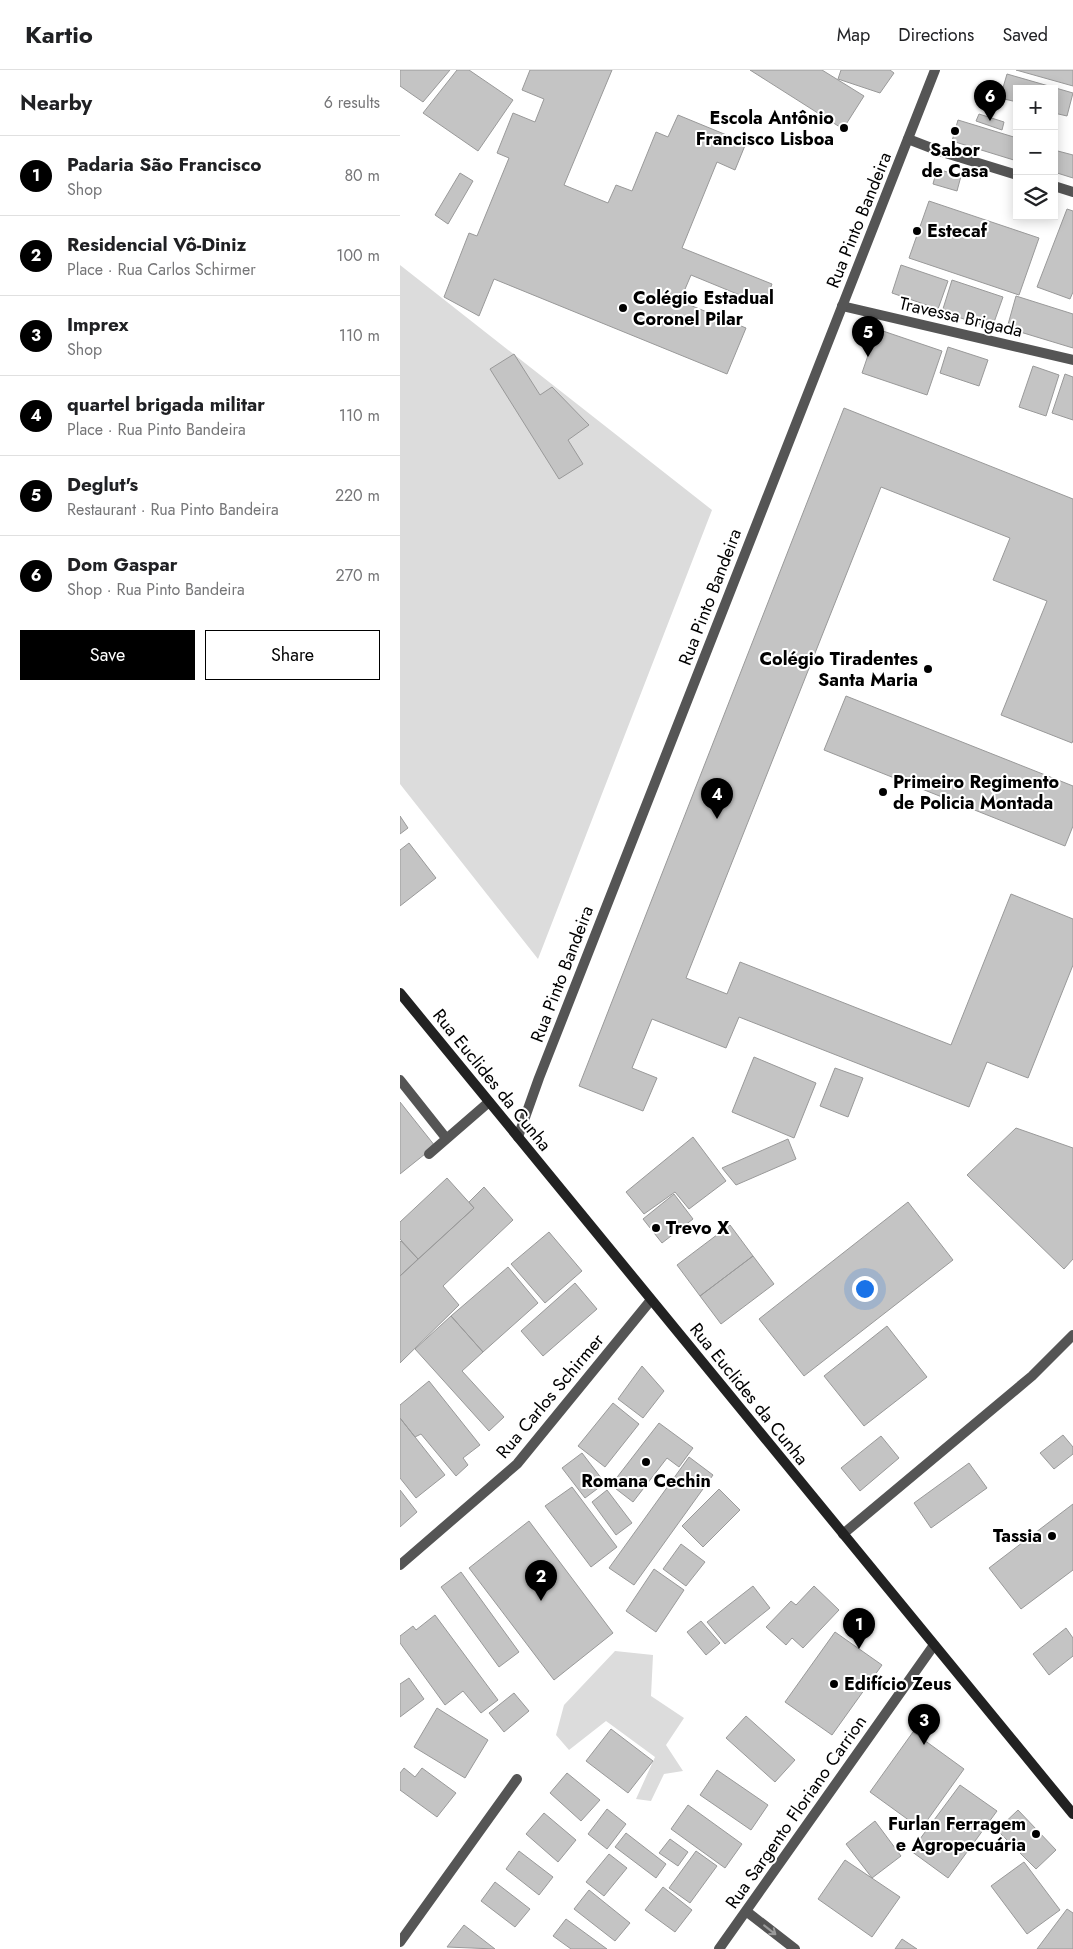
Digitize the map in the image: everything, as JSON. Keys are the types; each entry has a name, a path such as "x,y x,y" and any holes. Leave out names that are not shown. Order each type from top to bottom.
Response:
{"main road":[{"name":"Rua Euclides da Cunha","path":"400,993 1073,1814"}],"street":[{"name":"Rua Pinto Bandeira","path":"518,1137 543,1068 935,70"},
{"path":"908,139 939,151 1013,174"},
{"path":"1058,187 1073,192"},
{"name":"Travessa Brigada","path":"842,306 1073,360"},
{"path":"400,1080 446,1138"},
{"path":"429,1154 489,1102"},
{"name":"Rua Carlos Schirmer","path":"400,1566 517,1464 651,1300"},
{"path":"843,1534 1032,1376 1073,1335"},
{"name":"Rua Sargento Floriano Carrion","path":"719,1949 934,1645"},
{"path":"400,1942 516,1779"},
{"path":"746,1911 795,1949"}],"shaded area":[{"path":"400,265 712,510 538,959 400,784"},
{"path":"615,1651 653,1655 651,1696 684,1718 666,1745 683,1771 664,1774 651,1801 636,1799 655,1757 606,1721 569,1750 556,1735 564,1705"}],"building":[{"path":"400,70 450,70 423,102 400,86"},
{"path":"457,70 469,70 513,100 478,151 423,113"},
{"path":"530,70 612,70 564,185 608,203 616,185 632,191 656,132 668,137 678,115 746,143 735,170 717,162 682,248 772,284 764,305 691,275 680,301 746,328 727,374 494,279 479,316 444,297 469,233 477,236 509,158 497,153 513,113 535,122 544,99 522,90"},
{"path":"750,70 822,70 864,96 843,129"},
{"path":"841,70 890,70 894,73 880,93 838,79"},
{"path":"1016,70 1073,70 1073,86"},
{"path":"1007,74 1045,85 1013,85 1013,101 1000,98"},
{"path":"1058,89 1073,93 1067,116 1058,114"},
{"path":"979,114 1004,122 1002,130 976,121"},
{"path":"958,120 1013,137 1013,160 952,141"},
{"path":"1058,151 1073,155 1073,178 1058,173"},
{"path":"937,169 961,176 957,191 933,184"},
{"path":"460,173 473,181 448,224 435,215"},
{"path":"929,201 1039,238 1019,295 909,258"},
{"path":"1067,209 1073,211 1073,292 1070,299 1037,287"},
{"path":"901,265 948,281 938,309 892,293"},
{"path":"952,280 1003,297 992,328 942,312"},
{"path":"1016,296 1073,314 1073,348 1007,328"},
{"path":"877,329 942,351 927,395 862,373"},
{"path":"948,347 988,360 979,386 940,373"},
{"path":"514,354 540,395 552,387 589,425 568,440 583,464 559,479 490,369"},
{"path":"1033,366 1059,375 1046,416 1019,407"},
{"path":"1065,374 1073,377 1073,420 1052,413"},
{"path":"844,408 1073,499 1073,740 1072,743 1001,715 1047,601 993,580 1010,538 881,487 686,978 727,994 740,962 951,1045 1011,894 1073,919 1073,965 1028,1078 987,1062 969,1107 739,1017 726,1048 652,1019 632,1068 657,1078 643,1111 579,1086"},
{"path":"846,696 1073,786 1073,826 1065,846 824,750"},
{"path":"400,816 408,828 400,834"},
{"path":"409,843 436,878 400,906 400,850"},
{"path":"754,1057 816,1083 794,1138 732,1112"},
{"path":"835,1068 863,1078 848,1117 820,1106"},
{"path":"400,1102 435,1146 400,1174"},
{"path":"1016,1128 1073,1148 1073,1259 1064,1269 967,1175"},
{"path":"693,1137 726,1181 689,1209 675,1192 644,1214 626,1192"},
{"path":"788,1139 796,1159 736,1185 722,1168"},
{"path":"447,1178 474,1208 418,1259 400,1239 400,1222"},
{"path":"484,1187 513,1220 443,1286 459,1305 400,1363 400,1276 474,1208 469,1202"},
{"path":"674,1194 693,1219 662,1243 643,1219"},
{"path":"908,1202 953,1260 804,1376 759,1319"},
{"path":"730,1225 753,1256 700,1296 677,1265"},
{"path":"549,1232 582,1271 545,1303 511,1264"},
{"path":"400,1242 418,1259 400,1276"},
{"path":"753,1256 774,1284 721,1324 700,1296"},
{"path":"508,1267 538,1303 483,1352 451,1316"},
{"path":"575,1283 597,1309 543,1356 521,1331"},
{"path":"451,1316 483,1352 462,1371 504,1417 489,1431 415,1349"},
{"path":"887,1326 927,1377 864,1426 824,1376"},
{"path":"642,1366 664,1391 643,1418 618,1399"},
{"path":"429,1381 480,1445 463,1458 468,1465 456,1476 421,1434 415,1437 400,1418 400,1405"},
{"path":"613,1403 639,1424 605,1467 578,1446"},
{"path":"400,1418 445,1475 416,1498 400,1478"},
{"name":"Romana Cechin","path":"659,1423 693,1448 679,1467 667,1458 633,1502 611,1485"},
{"path":"1063,1435 1073,1447 1073,1454 1054,1469 1040,1453"},
{"path":"881,1436 899,1458 860,1491 841,1468"},
{"path":"582,1453 605,1483 585,1498 562,1468"},
{"path":"689,1457 713,1475 634,1585 609,1568"},
{"path":"969,1463 987,1488 931,1528 914,1503"},
{"path":"572,1487 617,1547 591,1567 545,1506"},
{"path":"719,1489 740,1510 703,1547 682,1526"},
{"path":"400,1490 417,1512 400,1527"},
{"path":"607,1490 632,1523 616,1535 592,1502"},
{"name":"Tassia","path":"1073,1504 1073,1570 1021,1609 989,1568"},
{"path":"529,1521 613,1633 554,1680 469,1568"},
{"path":"681,1544 705,1562 686,1586 663,1569"},
{"path":"654,1569 684,1590 656,1632 626,1611"},
{"path":"461,1572 519,1652 499,1667 441,1587"},
{"path":"753,1586 770,1608 725,1644 707,1622"},
{"path":"814,1586 839,1610 803,1648 792,1638 786,1645 766,1627 791,1601 796,1605"},
{"path":"435,1615 498,1700 481,1713 463,1691 445,1705 400,1643 400,1636 413,1626 416,1630"},
{"path":"701,1621 720,1643 706,1655 687,1632"},
{"path":"1066,1628 1073,1638 1073,1656 1049,1675 1033,1654"},
{"name":"Edifício Zeus","path":"835,1632 882,1665 832,1735 785,1702"},
{"path":"409,1678 424,1699 400,1717 400,1684"},
{"path":"514,1693 529,1711 504,1732 489,1713"},
{"path":"437,1708 488,1740 465,1778 414,1747"},
{"path":"746,1716 795,1760 775,1782 726,1738"},
{"path":"611,1729 653,1761 628,1793 586,1761"},
{"path":"913,1732 964,1769 921,1829 870,1792"},
{"path":"404,1768 415,1777 422,1768 456,1793 437,1817 400,1790 400,1773"},
{"path":"717,1770 768,1805 751,1830 700,1795"},
{"path":"567,1773 600,1800 581,1821 550,1793"},
{"path":"960,1785 997,1811 948,1878 911,1851"},
{"path":"688,1805 742,1844 725,1868 671,1829"},
{"path":"607,1809 626,1824 607,1849 588,1834"},
{"path":"1018,1810 1056,1850 1036,1869 997,1830"},
{"path":"544,1813 576,1840 558,1862 526,1834"},
{"path":"875,1821 901,1856 872,1878 846,1844"},
{"path":"626,1833 666,1864 656,1878 615,1847"},
{"path":"670,1839 688,1852 678,1866 659,1853"},
{"path":"519,1851 553,1877 539,1895 506,1869"},
{"path":"696,1851 717,1866 690,1903 669,1888"},
{"path":"609,1854 627,1868 604,1896 586,1882"},
{"path":"845,1860 900,1897 872,1937 818,1899"},
{"path":"1024,1862 1060,1910 1027,1934 991,1886"},
{"path":"495,1882 530,1909 515,1927 481,1901"},
{"path":"663,1887 692,1910 675,1932 645,1910"},
{"path":"589,1890 630,1923 615,1941 574,1909"},
{"path":"1067,1909 1073,1913 1073,1949 1037,1949"},
{"path":"566,1919 607,1949 571,1949 553,1936"},
{"path":"464,1925 495,1949 447,1947"},
{"path":"902,1939 917,1949 895,1949"}],"place":[{"name":"Dom Gaspar","path":"990,121"},
{"name":"Escola Antônio Francisco Lisboa","path":"844,128"},
{"name":"Sabor de Casa","path":"955,131"},
{"name":"Estecaf","path":"917,231"},
{"name":"Colégio Estadual Coronel Pilar","path":"623,308"},
{"name":"Deglut's","path":"868,357"},
{"name":"Colégio Tiradentes Santa Maria","path":"928,669"},
{"name":"Primeiro Regimento de Policia Montada","path":"883,792"},
{"name":"quartel brigada militar","path":"717,819"},
{"name":"Trevo X","path":"656,1228"},
{"name":"Romana Cechin","path":"646,1462"},
{"name":"Tassia","path":"1052,1536"},
{"name":"Residencial Vô-Diniz","path":"541,1601"},
{"name":"Padaria São Francisco","path":"859,1649"},
{"name":"Edifício Zeus","path":"834,1684"},
{"name":"Imprex","path":"924,1745"},
{"name":"Furlan Ferragem e Agropecuária","path":"1036,1834"}]}
